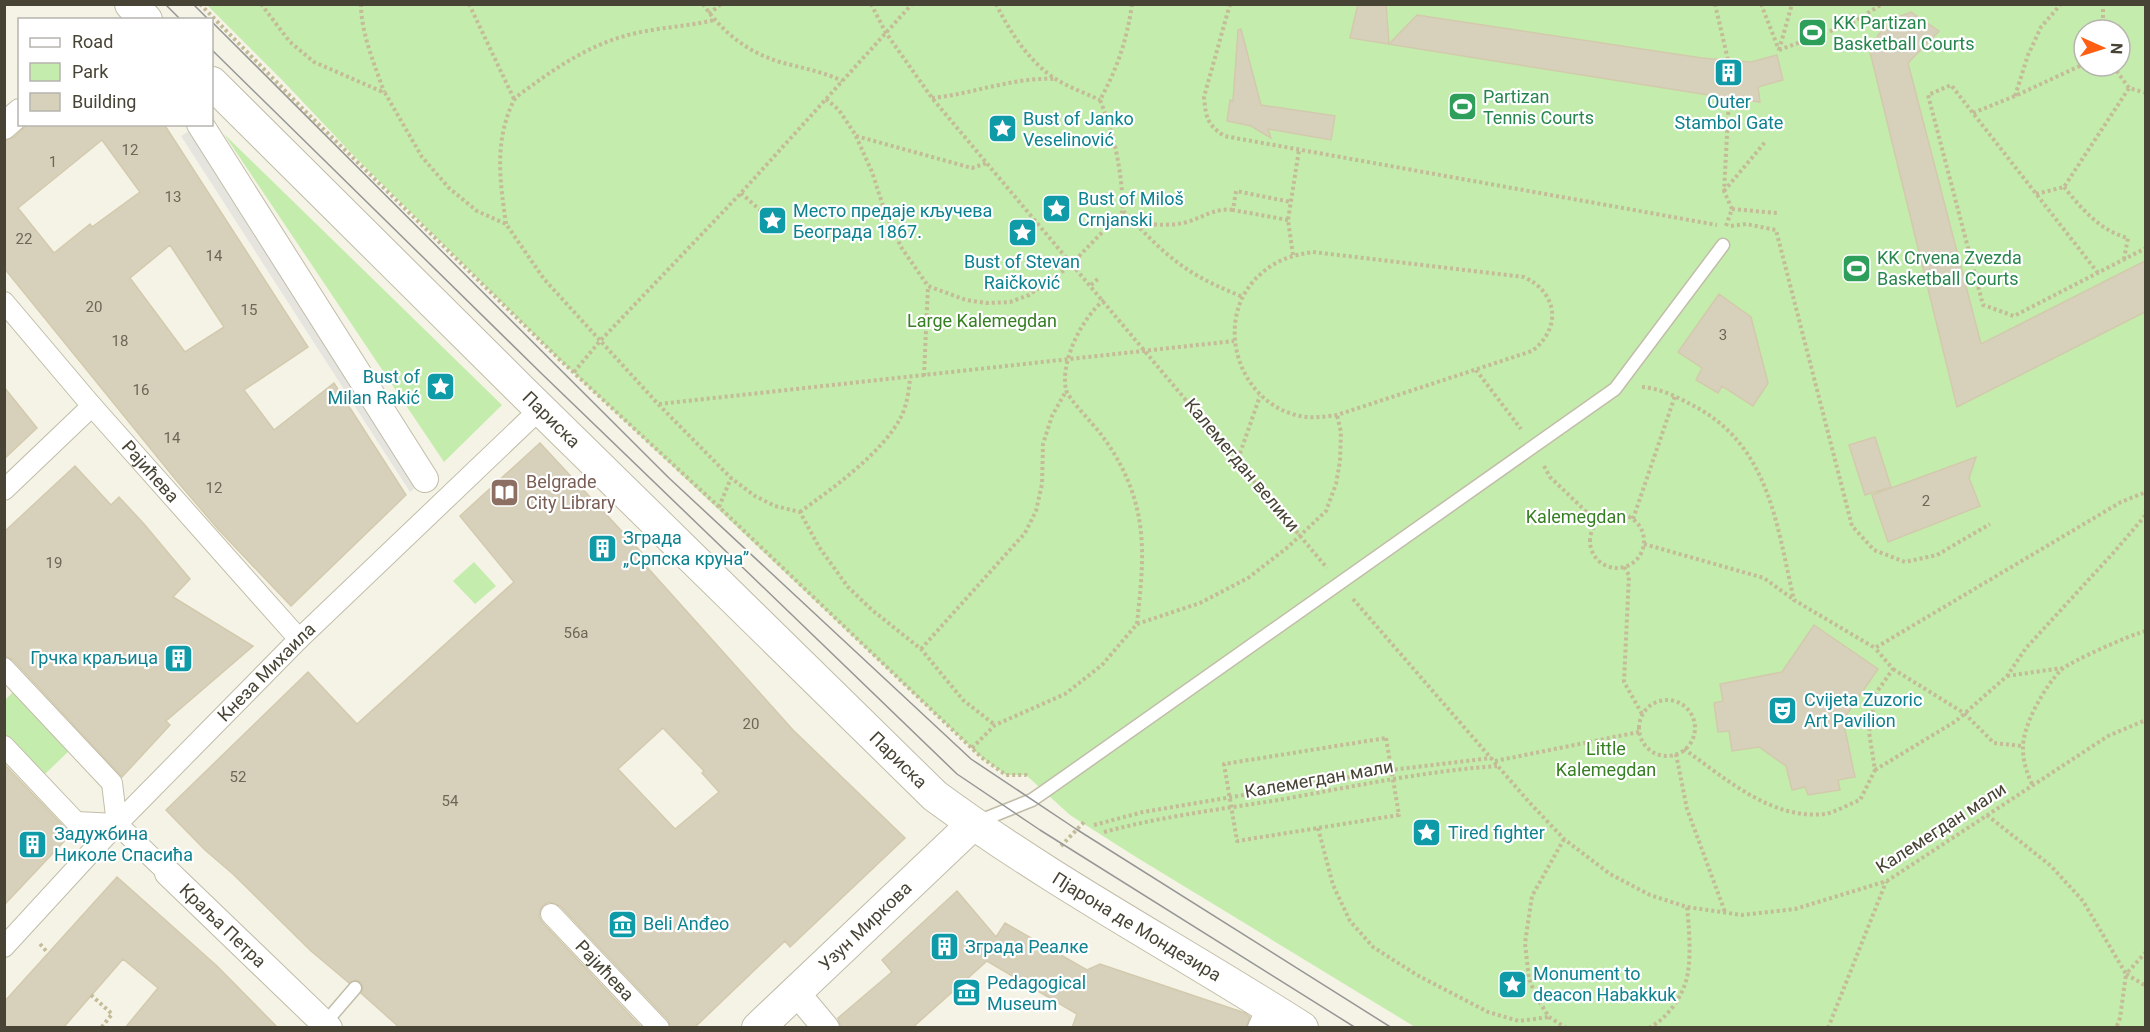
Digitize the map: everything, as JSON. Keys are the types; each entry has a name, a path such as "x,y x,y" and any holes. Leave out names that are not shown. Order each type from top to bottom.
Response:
{"street":[{"name":"Париска","path":"213,87 935,796 973,824"},
{"path":"4,126 18,114"},
{"path":"201,126 425,479"},
{"name":"Рајићева","path":"4,302 92,406 298,639"},
{"path":"4,489 92,406"},
{"name":"Кнеза Михаила","path":"4,947 117,824 298,639 540,409"},
{"path":"4,668 112,783 117,824 76,822 4,746"},
{"name":"Краља Петра","path":"117,824 327,1025"},
{"name":"Узун Миркова","path":"758,1028 973,824"},
{"name":"Пјарона де Мондезира","path":"973,824 1266,1017 1302,1028"},
{"name":"Рајићева","path":"551,914 659,1028"},
{"path":"795,991 826,1028"}],"lane":[{"path":"973,824 1032,800 1615,389 1723,245"},
{"path":"327,1025 355,988"}],"path":[{"path":"200,4 304,110 574,372 719,507 886,669 981,757 1006,775 1014,777 1026,775 1045,791"},
{"path":"261,4 291,42 314,63 385,93"},
{"path":"361,4 370,51 385,93 422,157 449,188 477,211 506,224"},
{"path":"469,4 514,99"},
{"path":"703,4 714,20 734,39 756,52 777,61 827,74 842,81"},
{"path":"709,14 721,4"},
{"name":"Калемегдан велики","path":"871,4 886,33 932,98 1238,459 1339,582"},
{"path":"574,372 600,341 741,193 912,4"},
{"path":"996,4 1033,61 1055,79 1100,100 1109,121 1117,152 1123,211 1180,265 1206,281 1243,297"},
{"path":"1100,100 1117,68 1132,4"},
{"path":"1230,4 1204,97 1205,112 1210,126 1224,136 1725,226 1746,224 1776,230 1852,526 1874,550 1905,562 1936,555 1990,525"},
{"path":"1715,4 1728,60"},
{"path":"1761,4 1779,50"},
{"path":"1779,50 1792,4"},
{"path":"1779,50 1852,23 1882,4"},
{"path":"2015,96 2028,55 2041,27 2061,4"},
{"path":"714,20 639,32 580,53 514,99 503,134 498,171 506,224 544,279 658,405 731,477 755,496 775,506 800,512 819,547 848,587 872,610 921,649 963,700 995,724"},
{"path":"1973,113 2072,70"},
{"path":"932,98 953,96 1037,78 1055,79"},
{"path":"2122,78 2129,88 2145,93"},
{"path":"2098,273 1951,85 1928,95 1983,305 2013,316 2098,273 2145,248"},
{"path":"2036,194 2064,187 2129,88"},
{"path":"1725,226 1732,209 1724,191 1729,98"},
{"path":"826,99 839,110 856,136 901,247 928,286 966,300 986,303 1010,302 1029,295 1073,264 1123,211"},
{"path":"856,136 972,168 987,163"},
{"path":"1724,191 1766,141"},
{"path":"1293,255 1288,220 1299,150"},
{"path":"2064,187 2093,219 2119,236 2127,238 2124,259"},
{"path":"1233,210 1238,200 1236,191 1291,202"},
{"path":"741,193 772,221"},
{"path":"1283,208 1289,210"},
{"path":"1136,224 1183,223 1221,209 1288,220"},
{"path":"1732,209 1777,213"},
{"path":"1313,252 1333,253 1524,277 1535,282 1544,291 1550,302 1551,325 1541,344 1532,351 1337,415 1317,418 1296,415 1277,408 1260,396 1242,371 1234,341 1234,322 1248,287 1276,262 1293,255 1313,252"},
{"path":"1091,285 1100,277"},
{"path":"924,376 928,286"},
{"path":"921,649 1025,534 1036,511 1041,484 1043,444 1052,416 1066,391 1066,360 1091,311 1104,300"},
{"path":"658,405 1234,341"},
{"path":"800,512 850,474 893,429 903,414 910,378"},
{"path":"1615,389 1645,387 1675,396 1706,412 1731,432 1762,478 1775,518 1794,600"},
{"path":"1066,391 1121,463 1135,501 1143,536 1142,584 1137,624"},
{"path":"1238,459 1260,396"},
{"path":"1634,519 1675,396"},
{"path":"972,748 995,724 1065,694 1102,664 1137,624 1200,603 1248,578 1300,535 1326,511 1336,484 1341,432 1337,415"},
{"path":"625,420 627,427"},
{"path":"719,507 731,477"},
{"path":"1875,648 2121,502 2145,492"},
{"path":"1684,749 1748,793 1790,813 1827,814 1860,800 1875,770 1956,721 2007,676 2026,648 2144,517 2145,510"},
{"path":"1615,513 1625,514 1634,519 1642,530 1644,544 1637,558 1624,567 1614,568 1597,559 1589,540 1597,522 1615,513"},
{"path":"1644,544 1764,578 1794,600 1875,648 1893,669 1965,713 1994,743 2022,746"},
{"path":"1624,567 1629,575 1624,682 1642,714"},
{"name":"Калемегдан мали","path":"1339,582 1564,839 1610,874 1650,895 1687,907 1742,915 1796,909 1887,881 2108,736 2145,720"},
{"path":"2007,676 2063,668 2145,630"},
{"path":"2032,784 2026,772 2022,746 2030,717 2048,686 2063,668"},
{"path":"1875,770 1869,732 1876,693 1893,669"},
{"path":"1666,700 1676,701 1685,706 1694,723 1691,742 1676,754 1657,754 1642,742 1639,732 1642,714 1649,706 1666,700"},
{"path":"1493,760 1639,732"},
{"path":"1386,738 1393,780 1399,814 1237,841 1224,764 1386,738"},
{"path":"1676,754 1687,809 1725,912"},
{"name":"Калемегдан мали","path":"1094,825 1143,812 1391,770 1493,760"},
{"name":"Калемегдан мали","path":"1104,832 1145,822 1393,780 1468,768 1498,766"},
{"path":"1987,815 2051,866 2083,901 2126,974 2145,986"},
{"path":"1318,828 1333,885 1350,921 1373,947 1416,975 1488,1012 1519,1021 1549,1017"},
{"path":"1564,839 1532,896 1525,943 1529,979 1537,998 1549,1017 1566,1028"},
{"path":"1828,1028 1887,881"},
{"path":"1648,1028 1657,1023 1676,1004 1688,973 1687,907"},
{"path":"2116,1028 2120,1018 2126,974 2145,952"},
{"path":"91,995 112,1014 101,1028"}],"green space":[{"name":"Kalemegdan","path":"207,5 2145,5 2145,1027 1415,1027 1070,815 1026,775 1006,775 981,757 559,359 353,155"},
{"path":"224,134 502,405 444,462"},
{"path":"474,562 496,586 475,604 453,581"},
{"path":"16,689 71,749 44,775 5,734 5,700"}],"shaded area":[{"path":"200,126 425,479 410,492 181,136"}],"building":[{"path":"1358,4 1386,4 1389,44 1417,15 1702,58 1751,62 1777,55 1783,80 1758,87 1760,102 1350,38"},
{"path":"1911,12 1939,31 1908,63 1981,344 2145,261 2145,312 1957,407 1870,52 1878,35 1895,18"},
{"path":"1241,29 1261,105 1335,116 1331,140 1268,129 1271,138 1251,126 1227,121 1230,100 1233,101 1238,30"},
{"path":"26,126 165,126 308,347 244,390 274,430 334,383 406,495 291,606 218,529 176,480 4,268 4,141 14,137","holes":["102,140 140,192 92,227 90,224 54,253 18,208","170,245 224,327 185,352 130,278"]},
{"path":"1719,294 1751,317 1768,383 1753,406 1722,386 1718,393 1696,380 1702,368 1678,352"},
{"path":"4,387 37,428 4,459"},
{"path":"1875,437 1891,487 1865,495 1849,445"},
{"path":"540,443 642,553 638,557 793,730 905,838 790,947 785,941 694,1028 671,1028 668,1020 560,906 549,902 540,910 539,916 542,922 642,1028 400,1028 361,993 363,989 361,982 356,980 349,983 311,951 166,810 308,672 357,724 514,582 460,516","holes":["663,728 704,771 702,773 719,792 675,829 618,769"]},
{"path":"1976,457 1969,478 1980,506 1888,542 1872,495"},
{"path":"75,466 111,505 119,497 190,579 173,597 253,646 166,721 170,725 122,777 13,660 4,656 4,532"},
{"name":"Cvijeta Zuzoric Art Pavilion","path":"1814,625 1878,669 1843,720 1855,777 1838,780 1840,790 1808,795 1805,787 1792,790 1786,766 1759,747 1732,751 1729,731 1718,732 1714,703 1723,701 1720,684 1782,672"},
{"name":"Задужбина Николе Спасића","path":"4,764 71,834 4,905"},
{"path":"117,877 217,966 278,1028 125,1028 158,988 123,959 63,1028 4,1028 4,1002"},
{"path":"957,891 996,937 1005,923 1087,970 1100,964 1245,1013 1250,1017 1246,1028 1072,1028 1077,1014 987,961 912,1028 841,1028 838,1018 892,972 882,960"}],"tram line":[{"path":"165,4 179,18"},
{"path":"193,4 207,18"},
{"path":"213,23 669,478 971,759 1076,829 1392,1028"},
{"path":"213,51 542,374 957,774 1040,830 1356,1028"}],"place":[{"name":"KK Partizan Basketball Courts","path":"1812,33"},
{"name":"Outer Stambol Gate","path":"1729,73"},
{"name":"Partizan Tennis Courts","path":"1462,107"},
{"name":"Bust of Janko Veselinović","path":"1002,129"},
{"name":"Bust of Miloš Crnjanski","path":"1057,209"},
{"name":"Место предаје кључева Београда 1867.","path":"772,221"},
{"name":"Bust of Stevan Raičković","path":"1022,233"},
{"name":"KK Crvena Zvezda Basketball Courts","path":"1856,268"},
{"name":"Bust of Milan Rakić","path":"441,387"},
{"name":"Belgrade City Library","path":"505,492"},
{"name":"Зграда „Српска круна”","path":"602,548"},
{"name":"Грчка краљица","path":"179,658"},
{"name":"Cvijeta Zuzoric Art Pavilion","path":"1783,710"},
{"name":"Tired fighter","path":"1427,833"},
{"name":"Задужбина Николе Спасића","path":"33,844"},
{"name":"Beli Anđeo","path":"622,924"},
{"name":"Зграда Реалке","path":"944,947"},
{"name":"Monument to deacon Habakkuk","path":"1512,984"},
{"name":"Pedagogical Museum","path":"966,993"}],"park label":[{"name":"Large Kalemegdan","path":"982,321"},
{"name":"Little Kalemegdan","path":"1606,759"}]}
